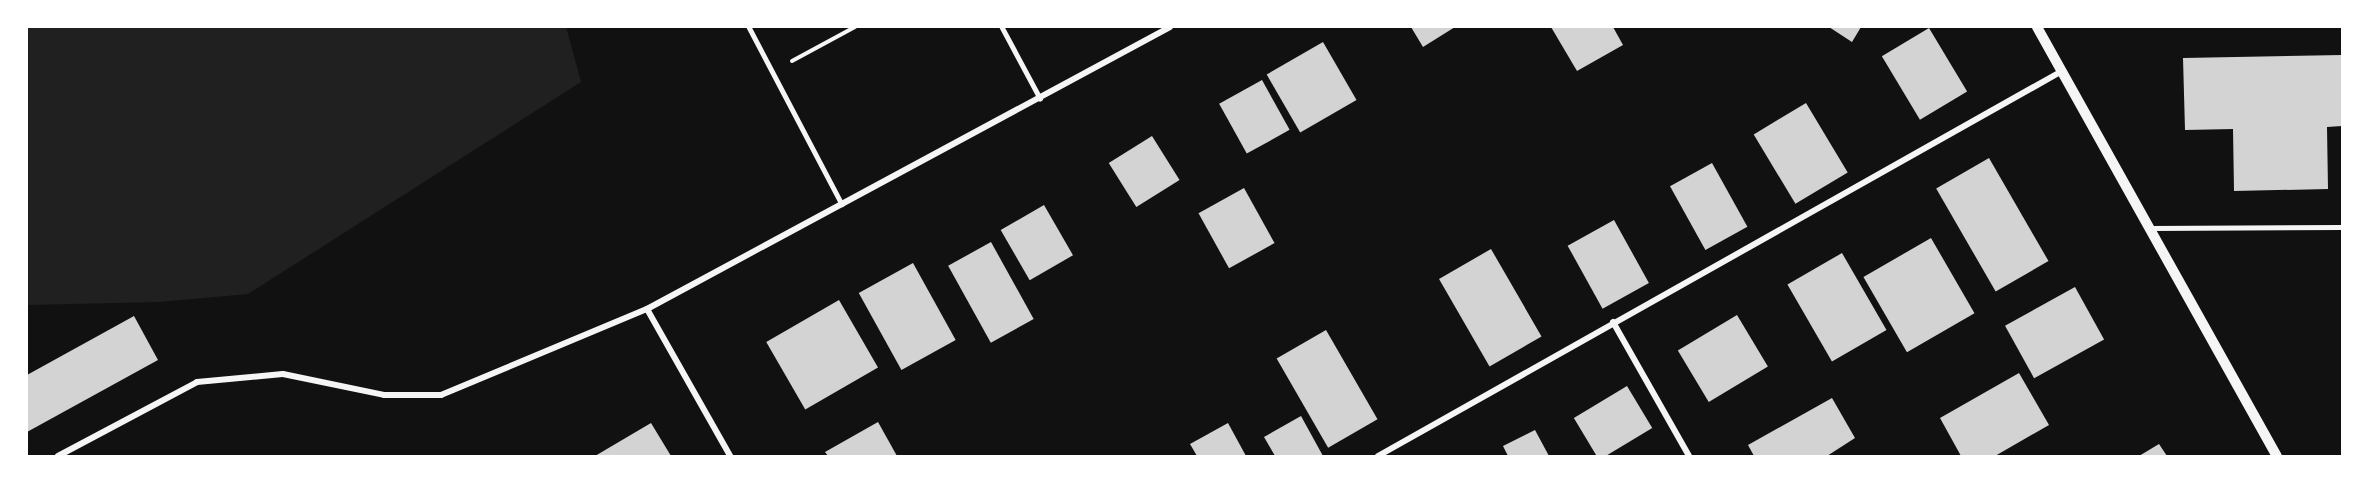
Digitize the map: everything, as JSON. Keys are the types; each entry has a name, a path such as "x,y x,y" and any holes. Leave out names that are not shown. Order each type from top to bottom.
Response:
{"street":[{"path":"58,456 198,382 283,374 384,395 441,395 647,309 1170,27"},
{"path":"2037,27 2277,456"},
{"path":"1378,456 2062,71"},
{"path":"647,309 730,456"},
{"path":"1613,322 1689,456"}],"lane":[{"path":"750,27 842,204"},
{"path":"1002,27 1040,98"},
{"path":"2150,228 2342,227"}],"path":[{"path":"773,72 855,27"}],"shaded area":[{"path":"27,27 566,27 581,82 248,294 159,302 27,305"}],"building":[{"path":"1411,27 1455,27 1423,47"},
{"path":"1551,27 1613,27 1623,45 1577,71"},
{"path":"1829,27 1861,27 1852,42"},
{"path":"1929,28 1967,91 1920,120 1882,56"},
{"path":"1323,42 1356,100 1300,133 1267,74"},
{"path":"2342,55 2342,126 2327,127 2328,189 2234,191 2233,129 2185,130 2183,58"},
{"path":"1262,80 1290,130 1247,154 1219,104"},
{"path":"1806,103 1848,172 1795,204 1754,134"},
{"path":"1152,136 1180,180 1136,207 1109,163"},
{"path":"1989,158 2048,261 1996,292 1936,188"},
{"path":"1712,163 1747,227 1705,250 1670,186"},
{"path":"1244,188 1275,243 1229,268 1199,213"},
{"path":"1044,205 1073,255 1030,280 1001,230"},
{"path":"1614,220 1649,283 1603,309 1568,246"},
{"path":"1931,238 1974,313 1907,352 1863,277"},
{"path":"991,242 1034,319 991,343 948,266"},
{"path":"1491,249 1542,336 1490,366 1439,279"},
{"path":"1842,253 1886,330 1832,362 1787,284"},
{"path":"913,263 956,340 901,370 859,293"},
{"path":"2075,287 2104,339 2034,378 2005,326"},
{"path":"839,300 878,368 805,410 766,342"},
{"path":"1737,315 1768,366 1709,402 1678,351"},
{"path":"134,316 158,360 27,432 27,375"},
{"path":"1326,330 1378,419 1328,448 1277,358"},
{"path":"2019,373 2049,425 1995,456 1961,456 1940,418"},
{"path":"1627,386 1652,428 1606,456 1597,456 1574,418"},
{"path":"1832,398 1855,438 1827,456 1754,456 1748,445"},
{"path":"1301,416 1323,456 1275,456 1264,437"},
{"path":"878,422 897,456 828,456 825,452"},
{"path":"651,423 671,456 595,456"},
{"path":"1228,423 1246,456 1197,456 1190,444"},
{"path":"1535,430 1549,456 1508,456 1503,446"},
{"path":"2159,444 2167,456 2139,456"}]}
